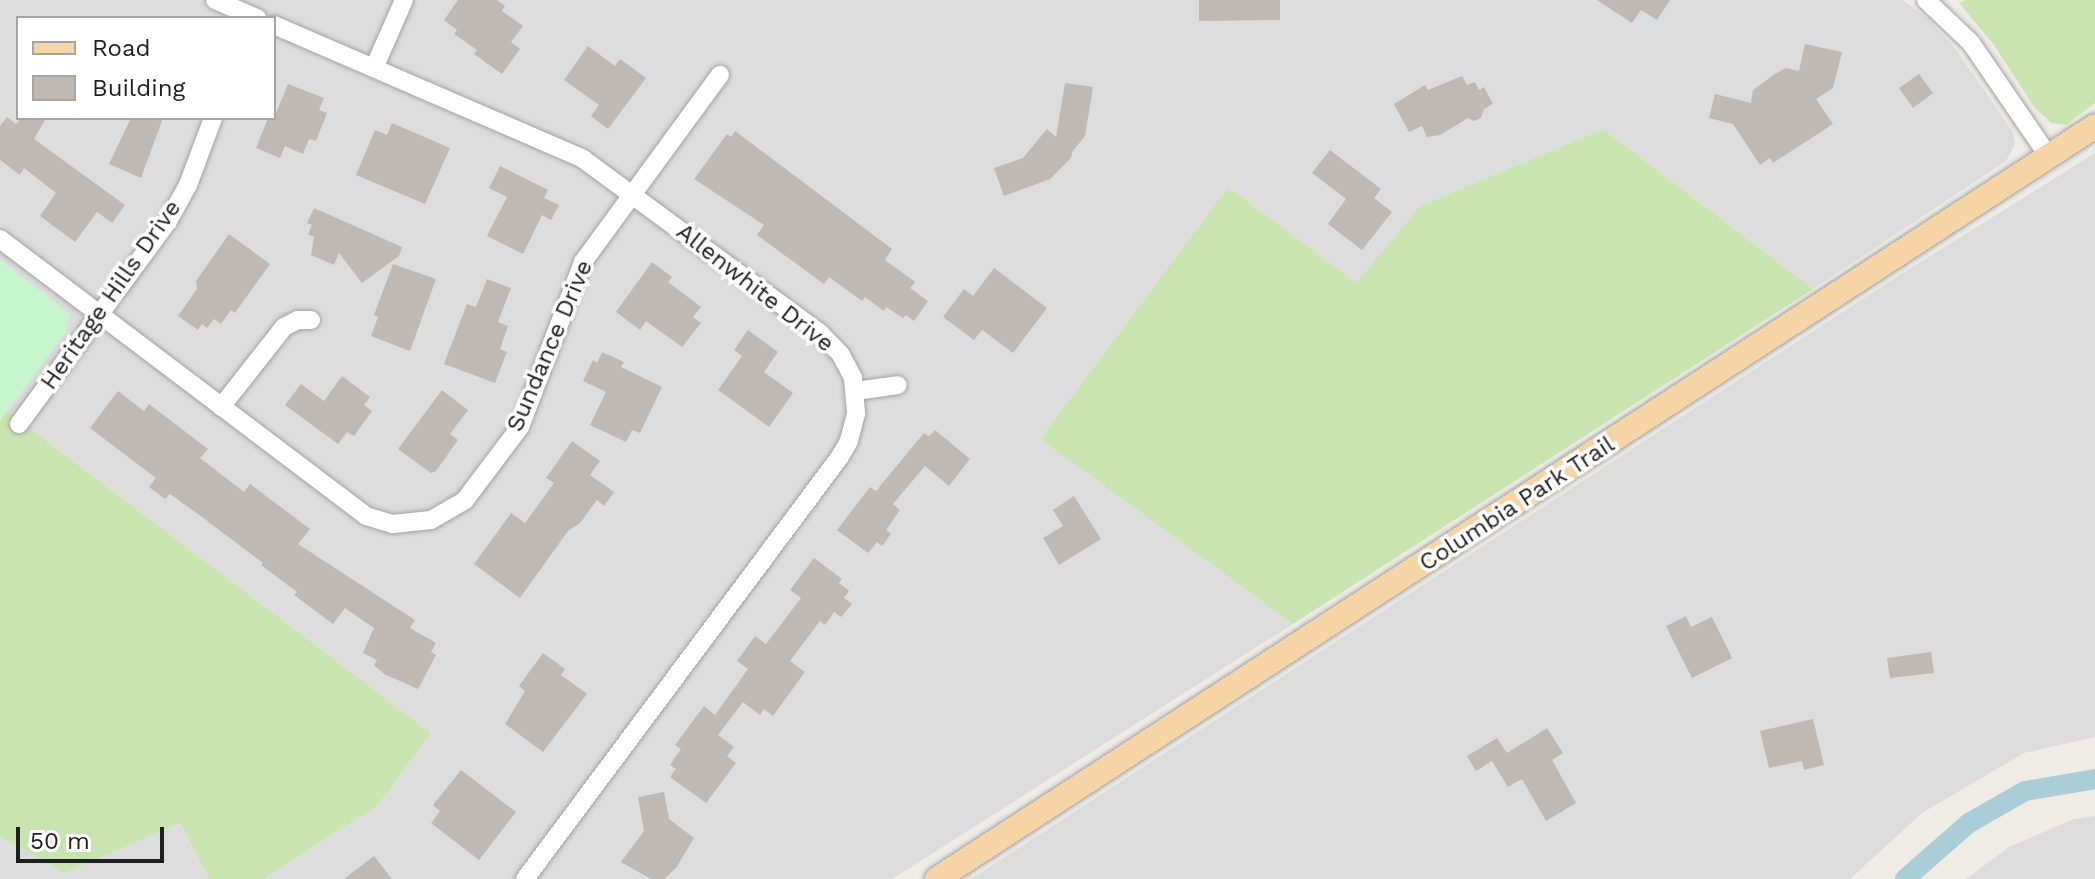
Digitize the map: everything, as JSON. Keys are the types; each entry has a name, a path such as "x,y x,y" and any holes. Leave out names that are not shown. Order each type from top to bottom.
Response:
{"main road":[{"name":"Columbia Park Trail","path":"937,879 2095,126"}],"street":[{"path":"215,0 254,13"},
{"path":"374,68 404,0"},
{"path":"1926,0 1971,43 2049,157"},
{"name":"Allenwhite Drive","path":"276,26 555,145 596,168 820,333 841,355 856,391 854,427 839,458 525,879"},
{"name":"Sundance Drive","path":"0,239 366,516 419,532 465,500 520,427 583,262 720,75"},
{"name":"Heritage Hills Drive","path":"19,424 175,210 212,120"},
{"path":"221,407 284,327 298,320 311,320"},
{"path":"856,391 898,385"}],"shaded area":[{"path":"0,0 1903,0 1927,18 1954,47 2013,132 2015,144 2006,161 1813,289 1603,129 1420,206 1356,284 1228,187 1040,439 1293,624 892,879 263,879 377,806 431,733 7,411 66,331 68,313 0,260"},
{"path":"2095,153 2095,737 2024,753 1922,813 1850,879 971,879 1895,278"},
{"path":"2095,816 2095,879 1966,879 2009,847 2074,819"},
{"path":"180,823 209,879 0,879 0,837 65,873"}],"green space":[{"path":"1965,0 2095,0 2095,103 2066,125 2051,123 2034,107 1994,45 1959,3"},
{"path":"1603,129 1813,289 1293,624 1040,439 1228,187 1356,283 1420,206"},
{"path":"0,260 68,313 69,318 66,331 0,420"},
{"path":"7,411 431,733 377,806 263,879 209,879 180,823 65,873 0,837 0,420"}],"building":[{"path":"458,0 497,0 505,6 502,11 523,26 511,42 520,49 502,74 474,54 477,50 454,34 457,30 444,20"},
{"path":"1199,0 1280,0 1280,20 1199,21"},
{"path":"1597,0 1670,0 1657,20 1641,10 1632,23"},
{"path":"1805,44 1842,52 1833,88 1816,99 1833,124 1773,163 1770,158 1760,165 1733,124 1709,118 1715,94 1751,103 1753,90 1775,74 1786,68 1799,71"},
{"path":"588,46 615,66 620,59 646,78 608,129 591,116 599,105 564,80"},
{"path":"1919,74 1933,93 1913,108 1899,88"},
{"path":"1462,76 1467,85 1475,82 1479,90 1484,87 1493,104 1484,109 1481,118 1474,121 1468,118 1440,135 1427,137 1422,126 1409,132 1394,104 1425,85 1428,90"},
{"path":"1065,83 1093,87 1085,136 1071,158 1050,179 1004,196 994,168 1023,158 1047,129 1056,137"},
{"path":"288,84 324,98 319,110 327,113 316,141 309,139 303,154 285,146 280,158 256,148 267,120 276,120"},
{"path":"7,117 16,124 19,120 45,120 34,139 125,205 112,223 97,212 75,242 40,216 56,193 24,168 20,175 0,160 0,126"},
{"path":"130,120 162,120 141,178 109,164"},
{"path":"392,123 450,148 425,204 356,175 375,130 387,135"},
{"path":"735,131 892,249 885,260 915,282 910,288 928,301 914,321 886,307 884,311 865,297 862,301 829,277 824,284 757,235 764,225 694,179 727,134 731,137"},
{"path":"1330,150 1381,189 1374,198 1392,212 1362,250 1328,224 1346,199 1312,173"},
{"path":"500,166 548,190 544,198 559,205 551,220 542,215 523,254 487,236 507,197 489,188"},
{"path":"314,208 402,247 399,256 362,283 339,253 334,265 311,255 314,237 308,234 312,225 307,223"},
{"path":"229,234 270,264 235,313 231,310 221,324 214,319 207,328 202,324 198,330 178,316 197,289 196,281"},
{"path":"652,262 672,277 668,282 701,307 693,317 701,323 682,347 646,321 640,330 616,312"},
{"path":"393,264 436,279 410,351 371,336 378,317 374,315"},
{"path":"994,268 1047,308 1013,353 982,330 974,340 943,317 964,289 973,296"},
{"path":"487,279 511,288 498,322 508,326 500,349 507,352 495,383 444,364 467,304 476,307"},
{"path":"748,330 778,352 764,372 793,393 769,427 718,390 742,356 734,350"},
{"path":"602,352 624,362 621,367 662,387 640,433 632,430 626,442 590,425 606,392 583,381 593,360 597,363"},
{"path":"342,376 370,397 364,405 372,411 354,436 347,432 338,444 285,405 301,384 324,401"},
{"path":"442,390 468,410 450,434 458,440 436,471 431,473 398,449"},
{"path":"118,391 144,411 149,404 208,449 200,458 244,492 250,484 310,529 298,544 415,620 410,628 436,643 431,652 436,655 418,689 384,674 374,665 377,660 363,653 374,628 345,608 333,624 294,595 297,592 261,565 263,563 202,517 170,494 165,499 149,487 156,478 90,428"},
{"path":"935,430 970,459 949,486 925,466 893,504 900,510 886,530 891,534 882,546 877,542 868,553 837,530 870,487 876,491 924,433 929,436"},
{"path":"572,441 600,461 590,475 614,492 604,506 597,500 580,523 568,531 520,598 474,564 511,513 525,523 554,483 546,478"},
{"path":"1074,496 1101,539 1059,565 1043,538 1063,526 1053,510"},
{"path":"814,558 842,579 839,583 849,591 844,598 852,604 841,617 834,612 825,625 820,621 790,661 805,672 773,716 764,709 760,715 743,702 718,735 734,747 727,756 736,763 706,803 670,777 676,769 670,765 681,749 675,745 704,706 715,715 748,669 737,661 755,636 766,644 801,598 790,590"},
{"path":"1686,616 1691,627 1712,617 1732,658 1692,678 1666,626"},
{"path":"1931,652 1934,673 1890,678 1887,658"},
{"path":"543,653 565,669 561,675 587,694 543,752 505,724 525,691 519,686"},
{"path":"1813,719 1824,765 1804,770 1802,761 1769,768 1760,731"},
{"path":"1547,728 1563,753 1552,760 1576,803 1546,821 1522,779 1508,787 1492,761 1476,771 1467,756 1497,738 1507,753"},
{"path":"461,770 516,812 479,860 431,823 440,811 433,805"},
{"path":"664,792 669,819 694,838 676,868 664,879 651,879 621,862 644,831 638,797"},
{"path":"374,856 392,879 344,879"}],"waterway":[{"path":"1905,879 1969,823 2025,791 2095,779"}]}
